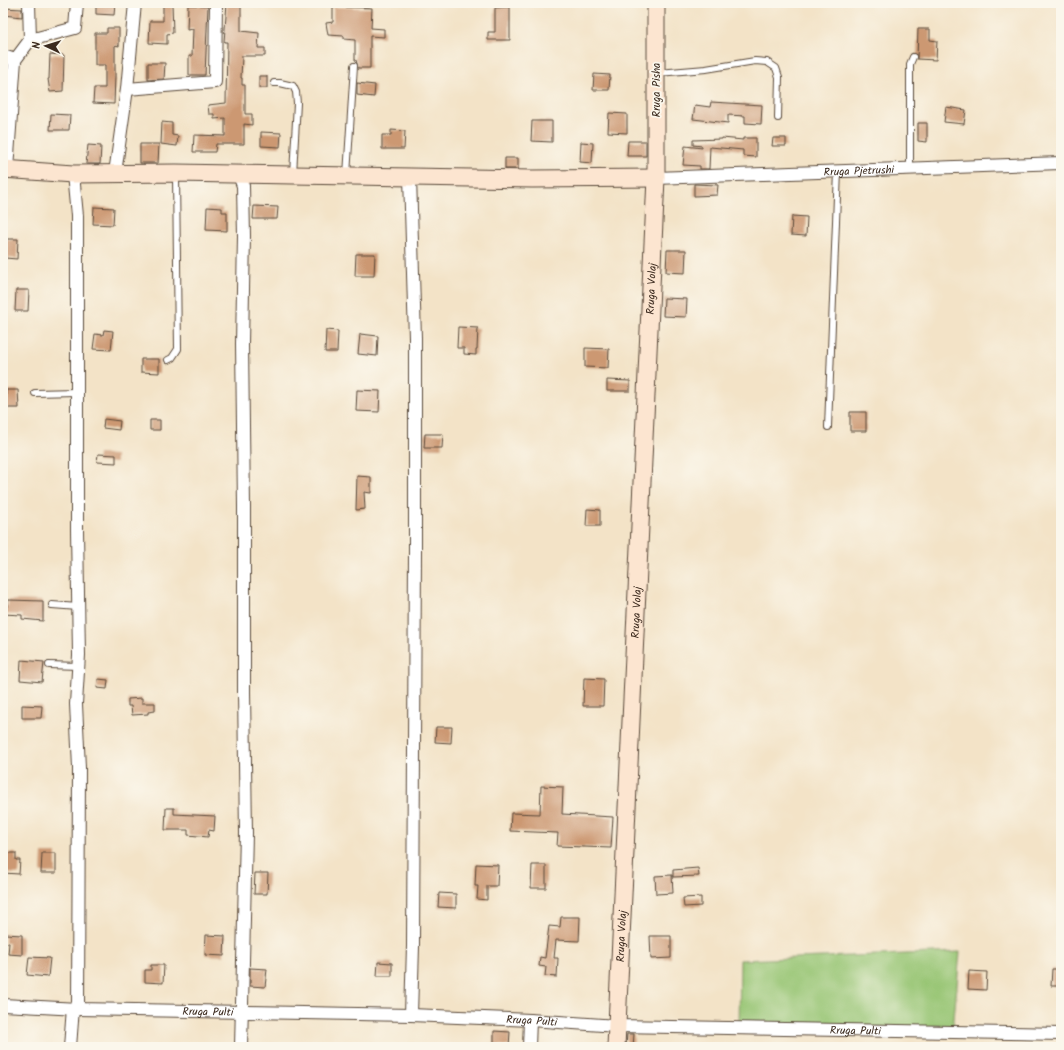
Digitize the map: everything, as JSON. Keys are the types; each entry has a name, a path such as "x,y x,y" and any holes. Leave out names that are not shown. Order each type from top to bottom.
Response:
{"street":[{"path":"29,3 30,40"},
{"path":"77,3 75,28 30,40 15,60 5,169 73,174 176,173 532,179 656,178"},
{"path":"115,173 127,89 135,3"},
{"path":"127,89 214,82 216,3"},
{"name":"Rruga Pisha","path":"656,3 656,178"},
{"path":"3,56 15,60"},
{"name":"Rruga Pjetrushi","path":"656,178 838,171 910,170 1061,163"},
{"path":"70,1047 76,1009 79,768 76,704 78,666 76,392 77,216 73,174"},
{"path":"239,175 243,186 244,236 242,344 246,833 241,1047"},
{"path":"410,177 415,338 413,938 411,1015"},
{"name":"Rruga Volaj","path":"616,1047 656,178"},
{"name":"Rruga Pulti","path":"3,1005 76,1009 411,1015 530,1020 617,1026 1061,1034"},
{"path":"529,1047 530,1020"}],"lane":[{"path":"910,170 910,64 913,57"},
{"path":"656,73 706,69 754,61 766,62 776,68 779,77 778,118"},
{"path":"347,175 354,66"},
{"path":"274,83 293,86 296,92 297,104 292,176"},
{"path":"828,427 838,171"},
{"path":"168,360 172,358 178,349 176,173"},
{"path":"35,392 76,392"},
{"path":"52,605 78,607"},
{"path":"49,665 78,666"}],"green space":[{"path":"960,952 953,1030 739,1026 740,960"}],"building":[{"path":"96,3 115,3 114,15 96,14"},
{"path":"163,3 172,3 173,33 167,34 167,44 149,43 150,21 163,21"},
{"path":"227,3 241,3 241,31 259,33 258,48 265,48 265,56 242,56 241,78 242,85 245,85 245,114 252,114 252,125 244,124 244,144 216,144 215,152 193,152 194,135 225,136 225,118 214,119 214,114 209,114 208,105 226,103 227,42 224,42"},
{"path":"188,5 208,6 205,75 189,75 189,56 192,56 193,29 187,30"},
{"path":"333,7 372,8 371,28 384,29 384,37 370,36 370,68 358,68 355,60 355,40 344,39 344,36 328,35 326,23 333,22"},
{"path":"510,7 510,40 488,40 488,32 495,32 495,8"},
{"path":"3,8 22,9 22,17 3,15"},
{"path":"107,28 119,28 119,46 115,45 114,104 93,103 94,88 105,88 105,65 95,65 95,33 107,33"},
{"path":"918,29 930,29 930,40 937,41 936,60 917,59"},
{"path":"50,54 64,55 63,91 50,92 48,79"},
{"path":"148,63 165,63 164,79 148,80"},
{"path":"594,74 610,75 609,90 593,90"},
{"path":"259,76 267,76 267,88 259,88"},
{"path":"357,83 375,85 374,97 357,95"},
{"path":"711,102 762,105 761,124 745,123 745,116 728,115 728,123 693,119 695,105 710,107"},
{"path":"946,107 966,110 964,124 944,122"},
{"path":"609,113 627,114 627,133 608,132"},
{"path":"51,114 70,115 69,130 50,130"},
{"path":"532,121 552,121 552,142 531,141"},
{"path":"162,122 172,123 172,135 178,136 177,146 161,144"},
{"path":"918,123 927,123 927,142 918,141"},
{"path":"391,130 405,131 404,149 382,149 382,135 391,135"},
{"path":"261,132 281,133 280,147 261,146"},
{"path":"722,138 743,140 743,138 756,138 756,157 743,156 743,150 710,147 709,169 700,169 700,166 683,165 685,146 702,148 702,146 693,145 693,140"},
{"path":"773,138 786,138 786,146 772,146"},
{"path":"628,141 646,141 646,156 627,156"},
{"path":"581,142 593,143 592,163 580,162"},
{"path":"140,144 159,144 158,163 140,163"},
{"path":"88,145 101,146 100,164 86,164"},
{"path":"505,158 518,158 518,169 505,169"},
{"path":"694,184 718,185 717,195 694,196"},
{"path":"254,206 278,207 277,219 253,219"},
{"path":"94,207 114,208 113,225 93,224"},
{"path":"207,207 222,208 222,212 227,212 227,231 206,230"},
{"path":"792,216 807,217 806,236 791,235"},
{"path":"3,239 18,239 17,259 5,258 5,254 3,254"},
{"path":"667,250 686,250 685,273 666,272"},
{"path":"356,254 375,254 374,276 355,276"},
{"path":"16,290 29,290 28,311 15,311"},
{"path":"664,298 687,299 686,317 663,316"},
{"path":"458,327 478,328 476,355 464,354 464,348 457,348"},
{"path":"104,330 113,331 111,350 93,349 95,334 103,335"},
{"path":"326,330 338,331 337,352 325,352"},
{"path":"360,334 378,336 377,356 358,354"},
{"path":"585,348 609,349 608,368 585,367"},
{"path":"141,359 159,359 159,373 141,372"},
{"path":"607,380 630,381 630,391 607,391"},
{"path":"6,390 18,390 19,408 6,408"},
{"path":"357,390 380,391 379,412 356,411"},
{"path":"850,412 866,412 866,431 850,431"},
{"path":"104,419 120,421 119,430 103,428"},
{"path":"150,420 160,420 160,430 150,430"},
{"path":"425,434 443,434 442,448 424,448"},
{"path":"98,454 116,455 116,463 97,462"},
{"path":"357,476 371,477 371,493 364,492 365,509 356,510"},
{"path":"587,509 600,510 600,526 586,526"},
{"path":"8,600 43,601 43,621 22,619 22,615 3,614 3,605 8,606"},
{"path":"21,660 44,662 42,682 20,680"},
{"path":"584,678 604,679 603,706 583,706"},
{"path":"98,679 108,680 107,689 97,688"},
{"path":"142,698 142,703 155,703 155,711 148,712 148,714 132,715 131,706 128,706 128,699"},
{"path":"22,705 42,706 41,718 22,718"},
{"path":"436,727 452,727 451,743 435,742"},
{"path":"541,786 563,787 562,814 613,817 611,848 557,846 558,833 510,831 511,813 540,814"},
{"path":"166,808 174,808 174,814 215,816 214,831 209,830 208,837 188,835 188,830 165,830"},
{"path":"3,853 16,853 16,860 20,860 19,874 3,873"},
{"path":"42,853 56,853 56,873 41,873"},
{"path":"476,864 498,865 497,886 487,886 487,900 477,899 478,886 475,886"},
{"path":"532,865 546,865 546,888 531,888"},
{"path":"698,868 699,876 673,877 673,870"},
{"path":"255,873 268,873 267,894 254,894"},
{"path":"672,875 673,893 656,894 655,876"},
{"path":"439,893 456,894 456,908 438,907"},
{"path":"701,897 701,906 684,907 683,898"},
{"path":"561,917 580,917 579,941 556,940 554,958 558,958 557,977 545,976 546,967 539,966 540,957 545,958 549,926 560,927"},
{"path":"5,934 22,935 22,955 8,954 9,943 5,943"},
{"path":"206,935 225,936 224,956 205,955"},
{"path":"650,936 671,936 671,958 651,959"},
{"path":"29,957 50,958 48,977 27,975"},
{"path":"378,962 392,963 392,976 377,976"},
{"path":"151,965 164,965 163,983 145,982 145,970 151,970"},
{"path":"250,968 267,969 265,987 250,986"},
{"path":"1052,969 1061,969 1061,986 1051,986"},
{"path":"969,971 987,972 986,990 968,989"},
{"path":"494,1031 510,1032 509,1046 494,1045"},
{"path":"627,1034 634,1034 633,1047 626,1047"}]}
